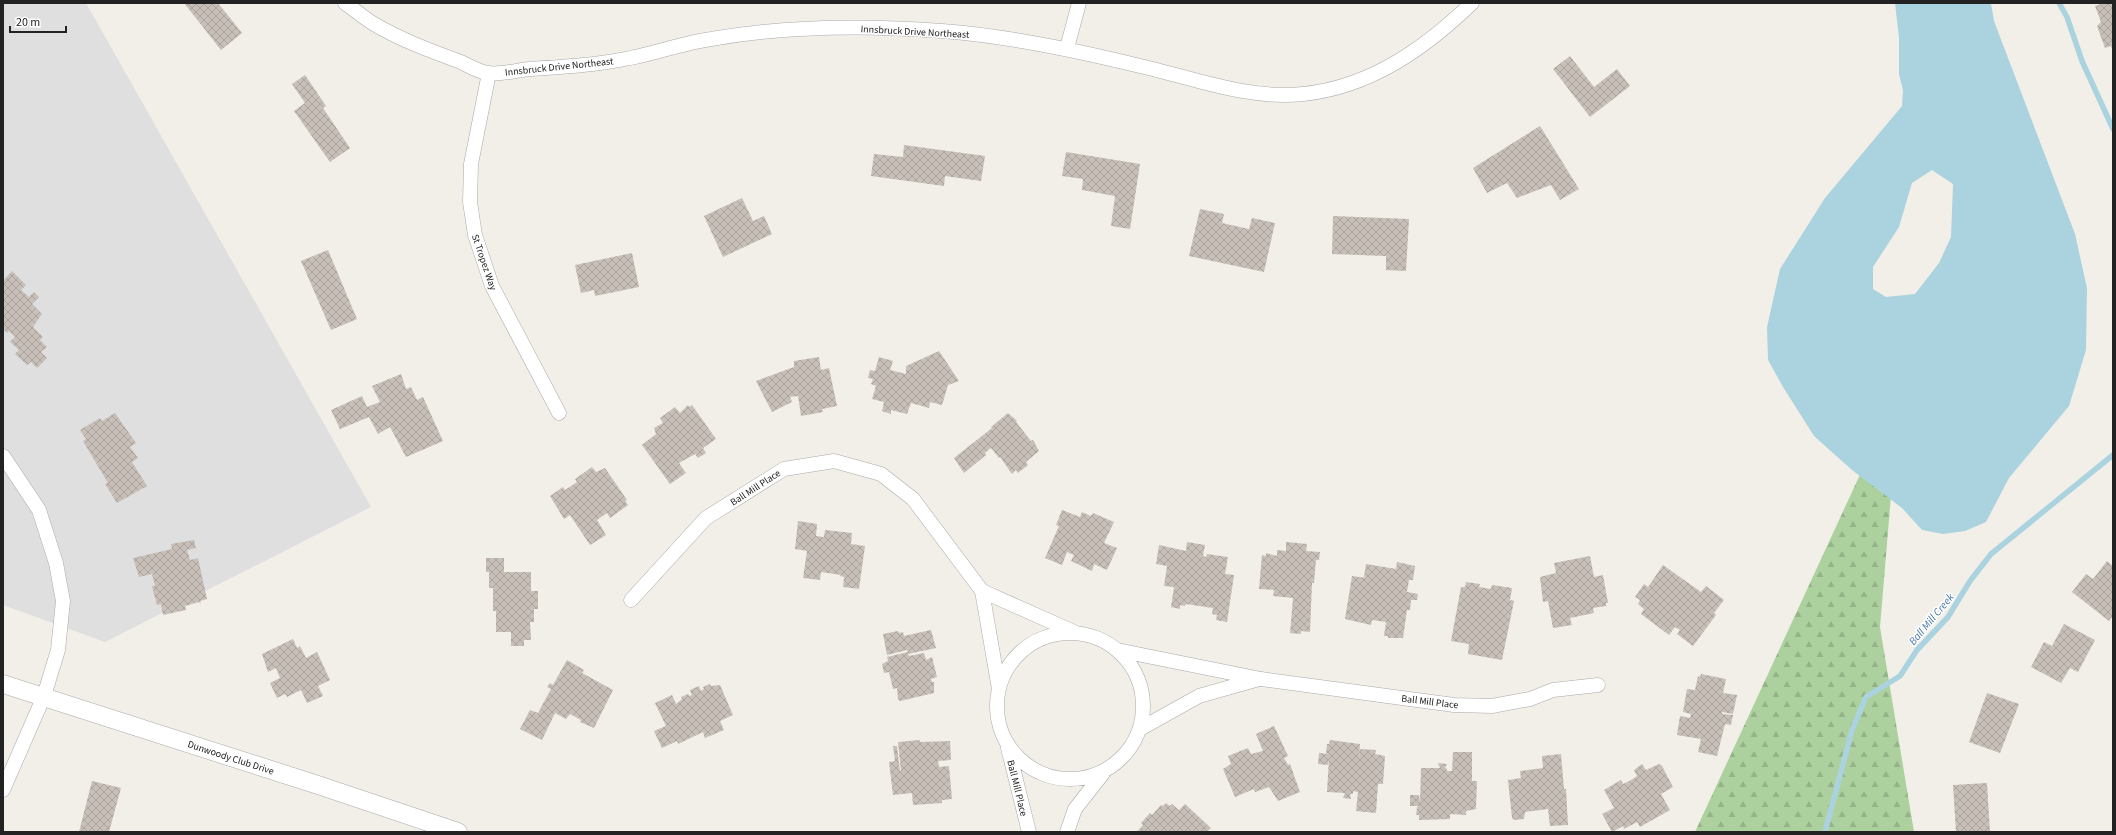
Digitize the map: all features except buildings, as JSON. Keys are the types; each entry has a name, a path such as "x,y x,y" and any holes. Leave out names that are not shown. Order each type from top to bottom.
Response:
{"street":[{"name":"Innsbruck Drive Northeast","path":"345,3 372,23 430,50 489,73 584,66 631,58 683,44 714,38 809,29 880,28 942,31 1004,37 1067,48 1245,91 1278,96 1305,94 1353,82 1373,75 1401,61 1447,27 1472,3"},
{"path":"1067,48 1079,3"},
{"name":"St Tropez Way","path":"489,73 470,164 470,202 475,235 492,286 559,412"},
{"path":"3,456 39,510 56,563 63,601 59,646 44,696 3,790"},
{"name":"Ball Mill Place","path":"631,600 706,518 784,469 834,461 881,474 913,499 982,591 999,689 998,717 1007,744 1030,832"},
{"name":"Ball Mill Place","path":"982,591 1074,632 1105,642 1117,650 1261,679 1454,705 1492,706 1530,699 1554,690 1598,685"},
{"path":"999,689 1003,676 1020,653 1032,644 1046,638 1074,632"},
{"path":"1067,832 1075,809 1105,771 1126,753 1140,729 1144,702 1141,688 1136,674 1117,650"},
{"name":"Ball Mill Place","path":"1140,729 1199,696 1261,679"},
{"name":"Dunwoody Club Drive","path":"3,684 318,785 458,832"},
{"path":"1007,744 1026,764 1051,777 1079,779 1105,771"}],"shaded area":[{"path":"3,3 86,3 371,507 105,642 3,605"}],"green space":[{"path":"1900,388 1880,627 1914,832 1695,832"}],"water":[{"path":"1895,3 1991,3 1994,21 2075,234 2087,288 2086,350 2069,406 2009,478 1986,522 1965,531 1943,534 1922,530 1902,508 1852,470 1814,436 1768,360 1767,327 1780,269 1825,198 1902,106 1903,90 1899,74 1899,38","holes":["1932,170 1953,184 1951,237 1939,263 1915,294 1886,297 1873,289 1873,267 1899,227 1912,183"]}],"waterway":[{"name":"Ball Mill Creek","path":"2059,3 2067,17 2082,61 2113,129"},
{"name":"Ball Mill Creek","path":"1825,832 1852,730 1866,697 1900,676 1917,650 1948,617 1970,581 1991,554 2113,455"}]}
